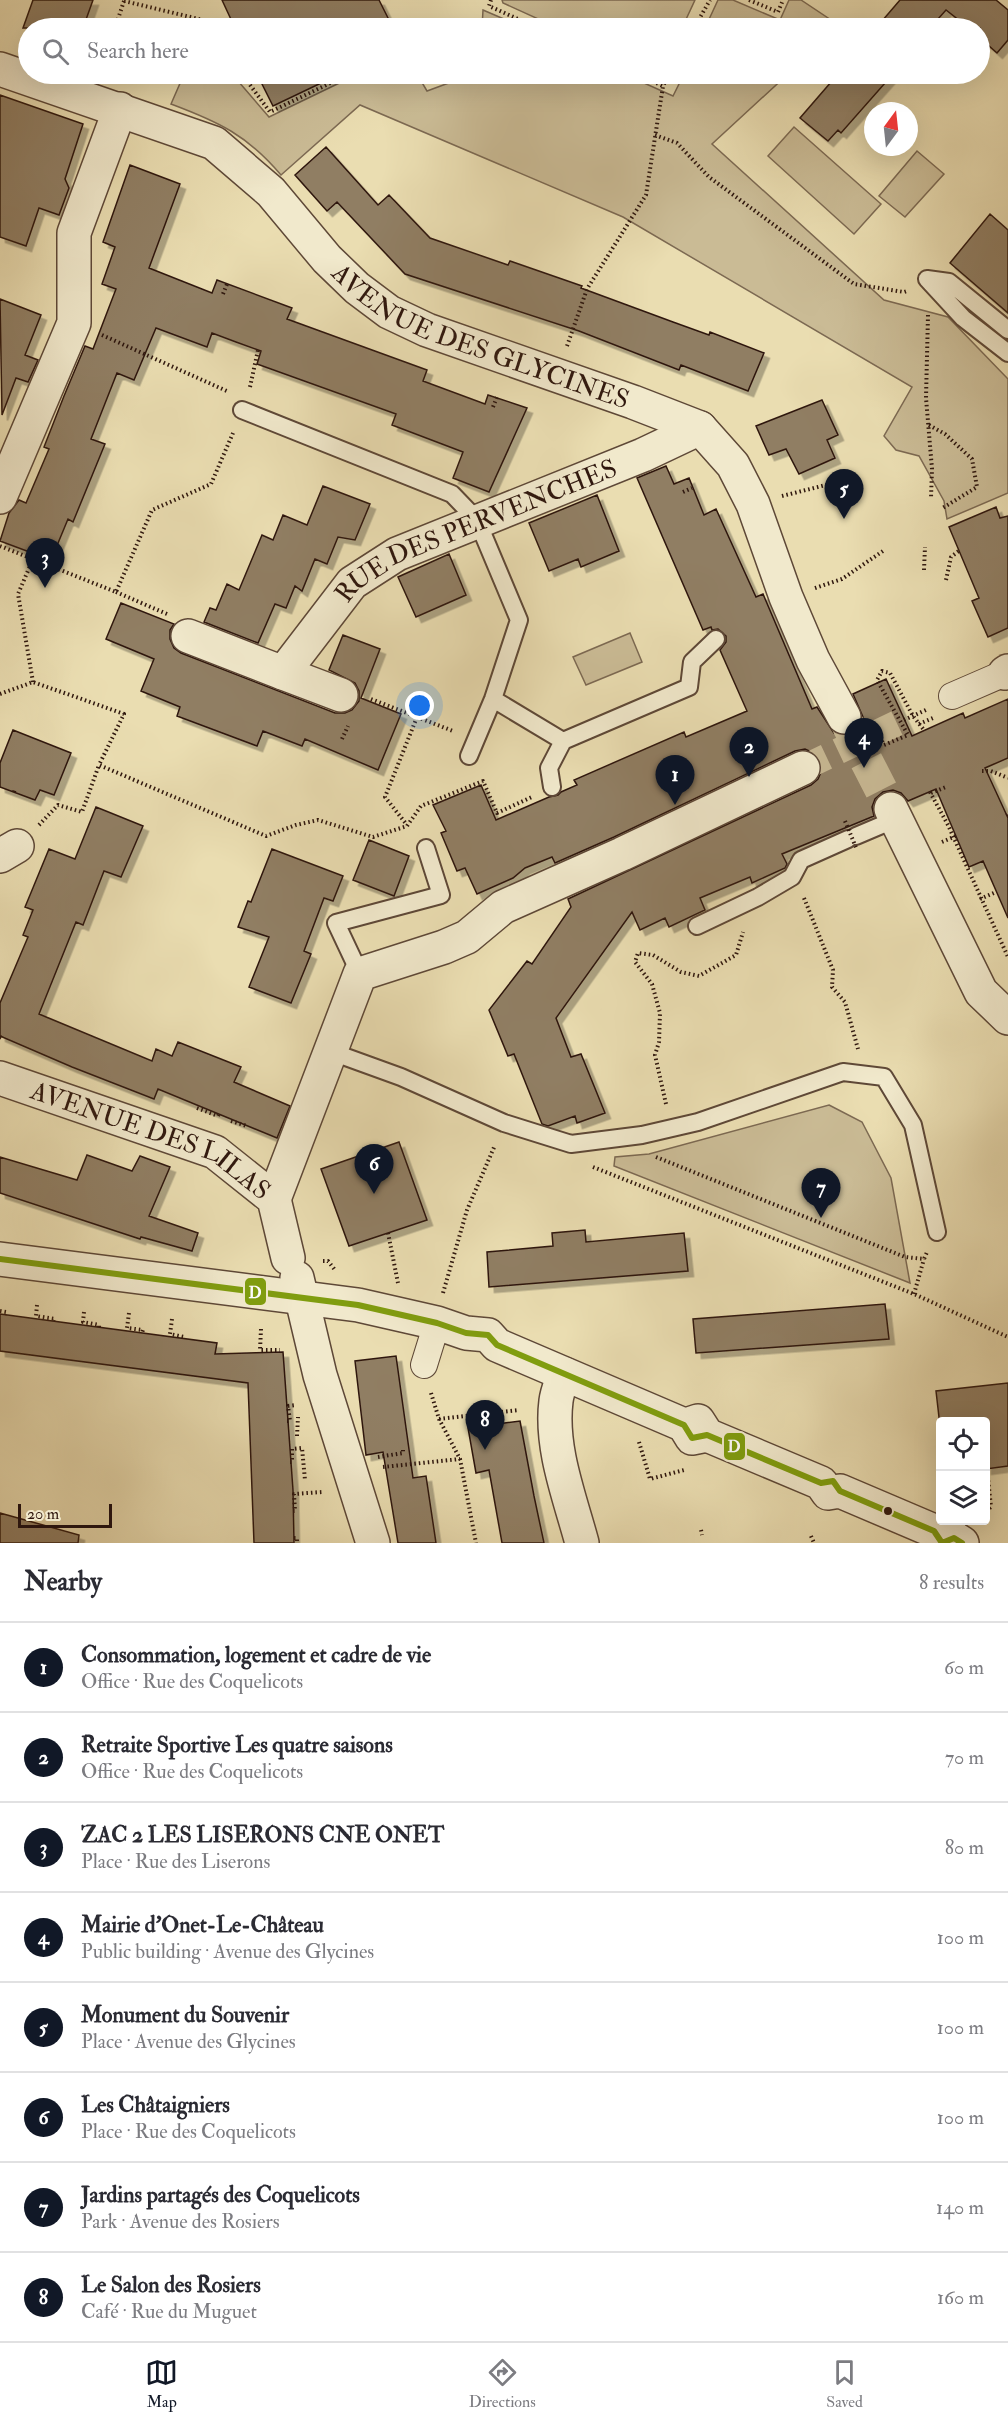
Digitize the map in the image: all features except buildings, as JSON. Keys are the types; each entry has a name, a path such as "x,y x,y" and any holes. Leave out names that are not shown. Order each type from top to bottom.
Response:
{"street":[{"name":"AVENUE DES GLYCINES","path":"0,69 18,75"},
{"name":"AVENUE DES GLYCINES","path":"45,84 214,143 271,192 327,259 357,288 389,312 427,330 633,402 700,428 734,465 753,504 779,607 853,728"},
{"path":"0,497 74,323 74,233 120,109"},
{"name":"RUE DES PERVENCHES","path":"284,673 352,583 397,554 643,455 700,428"},
{"path":"188,636 341,695"},
{"path":"952,696 1006,672"},
{"path":"274,1200 360,974 444,947 467,937 502,907 622,854 803,768"},
{"path":"893,814 981,992 1008,1018"},
{"name":"AVENUE DES LILAS","path":"0,1078 215,1152 274,1200 288,1258 296,1272 321,1375 373,1543"},
{"path":"267,1292 288,1258"},
{"path":"0,1259 358,1305 451,1328 483,1347 497,1345 950,1537"},
{"path":"426,1375 451,1328"},
{"path":"564,1374 556,1398 555,1420 560,1461 582,1543"}],"lane":[{"path":"927,279 949,282 1008,330"},
{"path":"927,279 963,318 1008,353"},
{"path":"245,405 452,494 477,520 519,620 493,699 469,756"},
{"path":"552,787 549,768 563,741 689,687 693,662 716,639"},
{"path":"493,699 563,741"},
{"path":"697,926 752,900 792,876 801,860 854,842 893,814"},
{"path":"360,974 336,923 441,895 426,848"},
{"path":"332,1052 401,1077 504,1123 564,1143 642,1135 698,1122 843,1072 884,1077 914,1125 937,1232"}],"path":[{"path":"491,0 489,6 516,18"},
{"path":"700,18 710,0"},
{"path":"749,0 778,12 783,0"},
{"path":"118,18 124,1 195,18"},
{"path":"249,84 270,112 328,84"},
{"path":"570,338 587,289 646,195 663,86 658,84"},
{"path":"655,135 677,143 709,177 855,285 904,292 927,279"},
{"path":"223,294 227,284"},
{"path":"928,322 926,398 932,469 931,498"},
{"path":"74,323 245,405"},
{"path":"116,592 152,510 211,484 245,405 258,350"},
{"path":"493,407 497,397"},
{"path":"929,424 945,434 972,459 977,487 941,509"},
{"path":"753,504 854,478"},
{"path":"683,492 692,488"},
{"path":"0,546 171,616 188,636"},
{"path":"924,570 925,547"},
{"path":"946,580 951,557 960,550"},
{"path":"779,607 842,579 883,551"},
{"path":"33,559 18,594 33,682"},
{"path":"878,732 884,745 908,735 877,680 882,671 890,673 913,716 924,730"},
{"path":"0,694 33,682 124,714 99,765 82,812 58,805"},
{"path":"341,695 361,695 475,740"},
{"path":"417,717 385,797 426,848"},
{"path":"342,739 348,727"},
{"path":"853,728 868,755"},
{"path":"99,765 267,836 296,825 318,820 372,837 408,825 421,806 483,781 497,813 552,787"},
{"path":"982,771 991,771 1008,778"},
{"path":"946,787 931,793 1008,957"},
{"path":"845,821 854,842"},
{"path":"980,899 996,892"},
{"path":"671,1128 655,1055 659,1042 660,1013 652,984 635,962 638,953 653,955 681,972 699,976 736,955 752,900"},
{"path":"809,908 833,970 832,987 845,1002 859,1050 863,1074"},
{"path":"197,1108 218,1116 219,1114"},
{"path":"234,1123 247,1126"},
{"path":"451,1328 442,1295 467,1210 504,1123"},
{"path":"564,1143 565,1156 914,1294 1008,1337"},
{"path":"649,1154 905,1257 924,1259"},
{"path":"914,1294 924,1259 937,1232"},
{"path":"388,1233 399,1289"},
{"path":"37,1305 36,1317 55,1319 54,1321"},
{"path":"0,1311 6,1312 5,1315"},
{"path":"84,1312 82,1322 99,1325 99,1327"},
{"path":"129,1313 127,1328 142,1330 142,1333"},
{"path":"172,1319 170,1334 184,1337 184,1339"},
{"path":"261,1329 260,1350 282,1350"},
{"path":"426,1375 439,1419 460,1459 476,1543"},
{"path":"287,1420 290,1421 288,1406 292,1405"},
{"path":"439,1419 519,1410"},
{"path":"639,1442 650,1479 694,1467"},
{"path":"290,1462 292,1462 292,1449 302,1448 305,1480"},
{"path":"383,1467 460,1459"},
{"path":"293,1511 295,1511 294,1494 332,1491"},
{"path":"701,1530 702,1535"},
{"path":"811,1536 814,1543"},
{"path":"294,1538 297,1538 297,1543"}],"shaded area":[{"path":"502,0 695,0 687,18 536,18 503,3"},
{"path":"718,0 733,0 775,18 710,18"},
{"path":"789,0 801,0 828,18 781,18"},
{"path":"483,10 502,18 483,18"},
{"path":"180,84 241,84 269,117 337,84 423,84 427,91 446,84 646,84 673,96 679,84 777,84 712,144 884,300 948,317 1008,379 1008,493 947,519 944,501 919,456 896,450 884,436 912,387 623,217 360,105 281,175 256,150 231,131 171,104"},
{"path":"794,127 881,204 854,234 768,156"},
{"path":"918,152 944,174 905,217 879,196 913,156 918,156"},
{"path":"630,633 642,662 586,685 573,657"},
{"path":"829,1105 862,1122 891,1178 910,1283 614,1166 615,1157 649,1154"}],"tunnel":[{"path":"844,717 891,809"},
{"path":"803,768 904,720"}],"transit line":[{"name":"D","path":"0,1259 358,1305 437,1323 466,1333 488,1335 497,1345 684,1425 692,1438 707,1435 821,1483 833,1481 840,1491 934,1531 942,1543 954,1538 962,1543"}],"place":[{"name":"Monument du Souvenir","path":"844,519"},
{"name":"ZAC 2 LES LISERONS CNE ONET","path":"45,588"},
{"name":"Mairie d'Onet-Le-Château","path":"864,768"},
{"name":"Retraite Sportive Les quatre saisons","path":"749,777"},
{"name":"Consommation, logement et cadre de vie","path":"675,805"},
{"name":"Les Châtaigniers","path":"374,1194"},
{"name":"Jardins partagés des Coquelicots","path":"821,1218"},
{"name":"Le Salon des Rosiers","path":"485,1450"}]}
